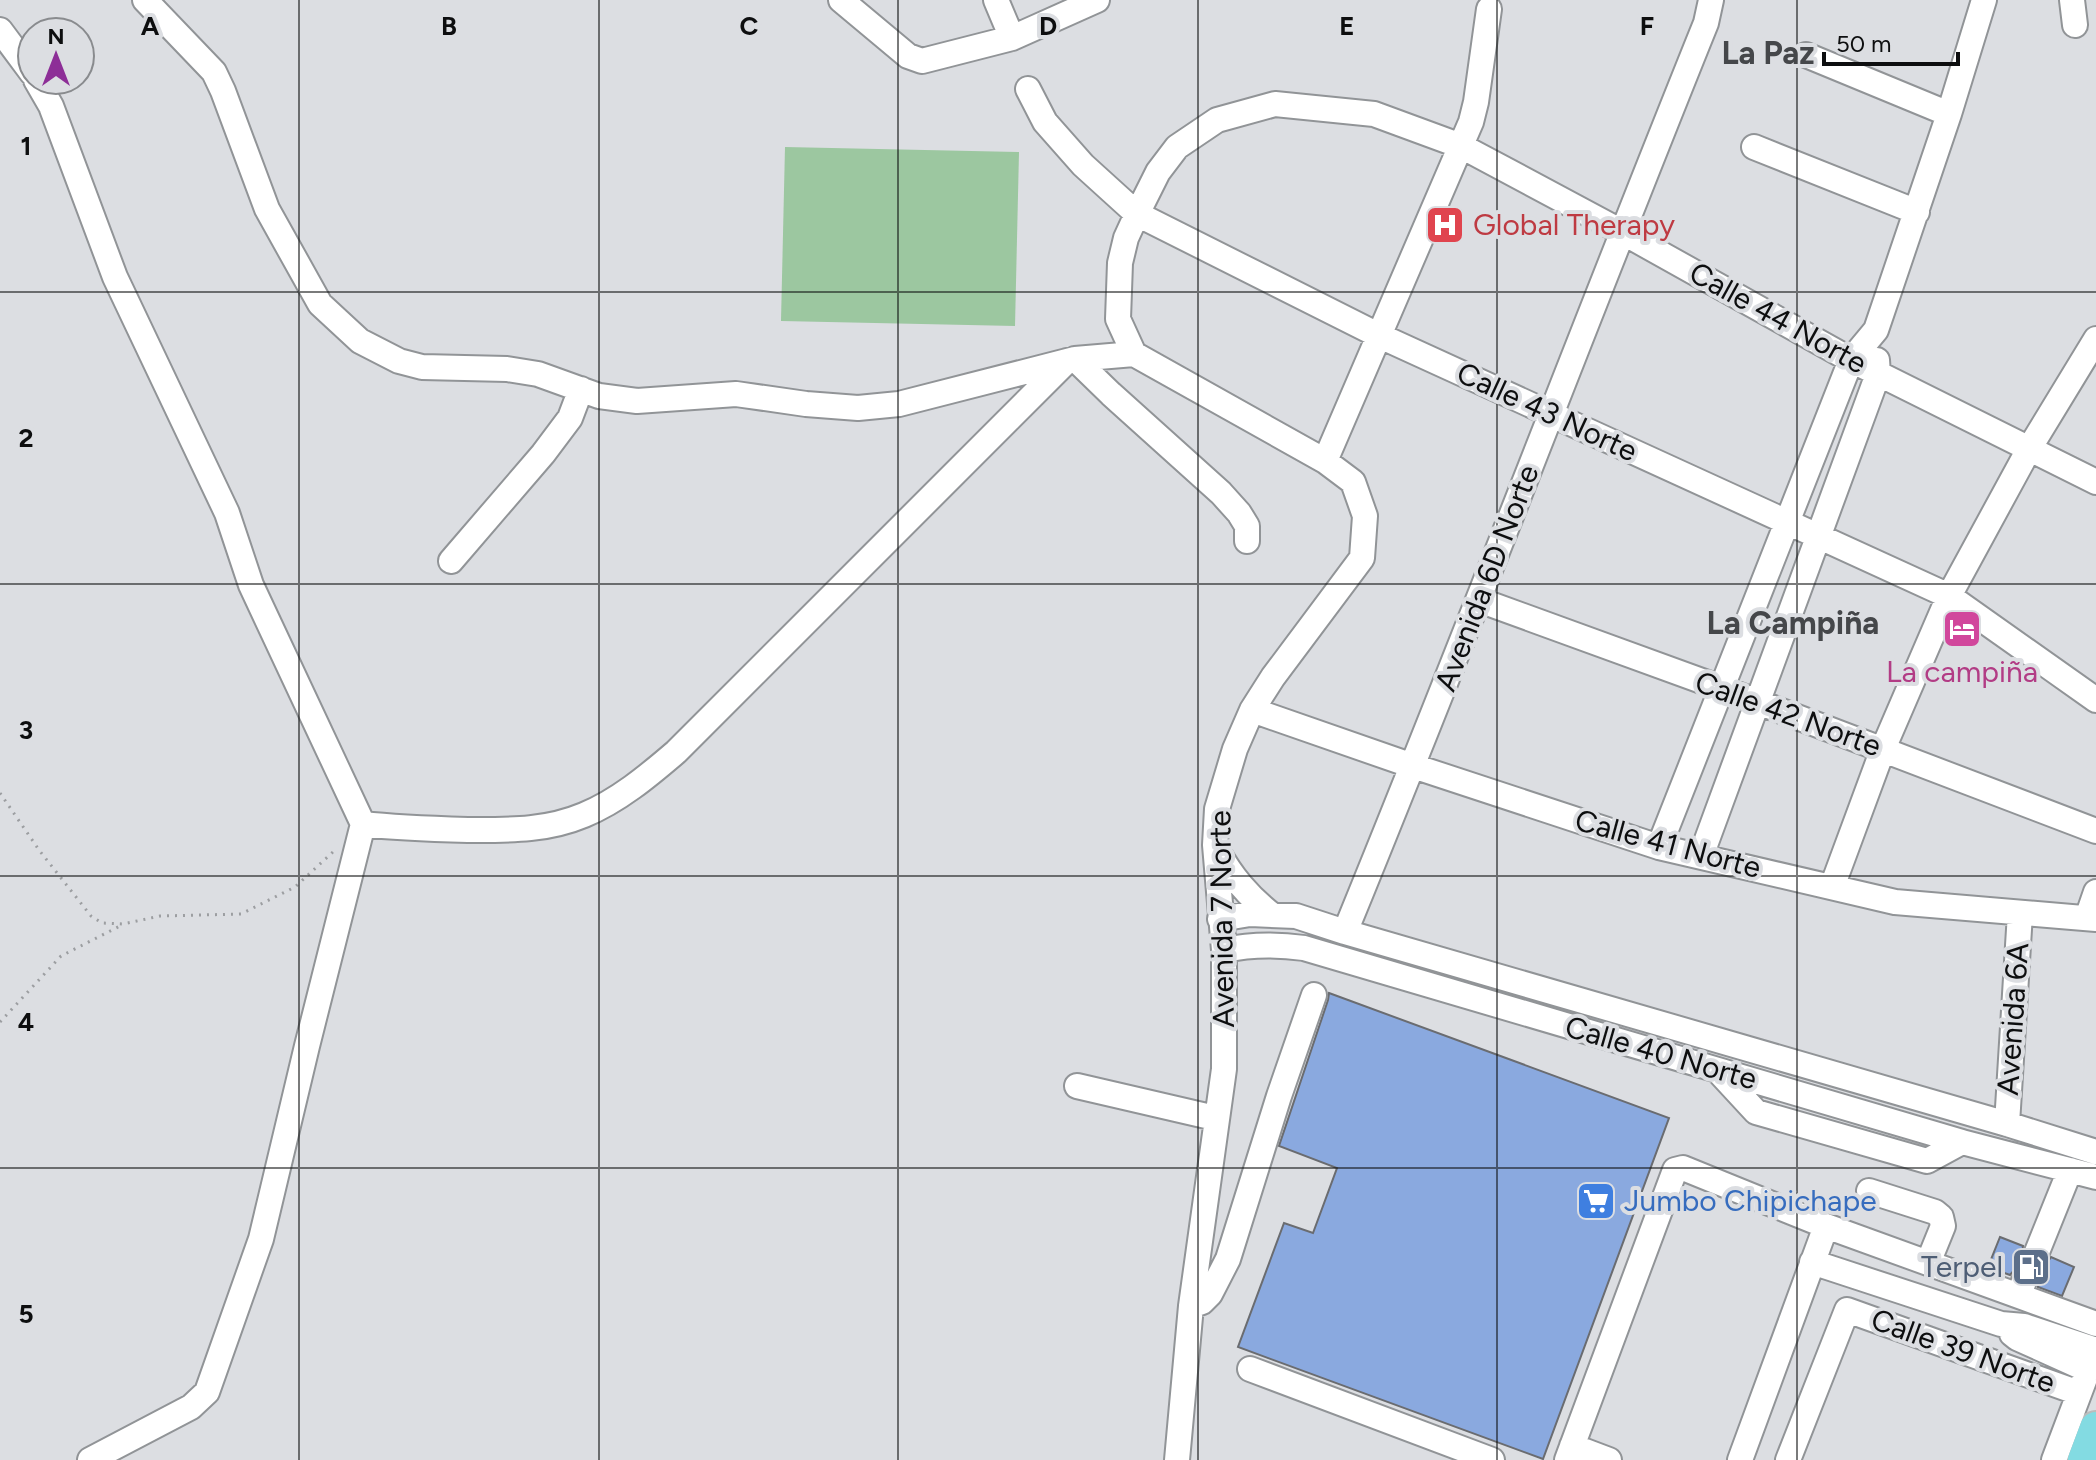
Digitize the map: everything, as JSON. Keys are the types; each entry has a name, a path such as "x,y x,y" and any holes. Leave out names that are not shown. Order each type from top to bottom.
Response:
{"main road":[{"path":"2084,1460 2096,1428"}],"street":[{"path":"145,0 214,72 274,222 320,304 360,341 399,361 422,367 507,369 538,374 599,396 637,401 736,394 858,408 899,404 1071,360 1134,354"},
{"path":"841,0 908,56 922,61 1012,38 1097,0"},
{"path":"996,0 1012,38"},
{"name":"Avenida 6D Norte","path":"1345,932 1706,23 1711,0"},
{"path":"1659,847 1851,360 1876,330 1984,0"},
{"path":"2072,0 2075,25"},
{"path":"1325,461 1471,122 1489,9"},
{"path":"0,30 16,52"},
{"path":"1806,55 1949,114"},
{"name":"Calle 43 Norte","path":"1028,89 1045,122 1083,165 1137,214 1380,336 1949,596 2096,700"},
{"path":"45,96 115,277 227,513 251,585 363,824 261,1239 207,1392 191,1407 90,1460"},
{"name":"Calle 44 Norte","path":"1134,354 1118,319 1120,263 1126,238 1137,214 1158,172 1177,147 1217,120 1275,104 1374,114 1461,146 1851,360 2096,482"},
{"path":"1754,147 1917,212"},
{"path":"1701,856 1878,374 1876,330"},
{"path":"1832,887 1883,749 1949,596 2029,449 2096,339"},
{"name":"Avenida 7 Norte","path":"1134,354 1325,461 1353,482 1365,516 1362,558 1252,710 1235,749 1217,809 1215,845 1224,950 1224,1069 1191,1306 1177,1460"},
{"path":"363,824 408,829 520,831 551,826 586,814 639,783 676,752 1071,360"},
{"path":"1071,360 1221,493 1247,526 1247,541"},
{"path":"451,561 543,454 570,418 581,389"},
{"name":"Calle 42 Norte","path":"1479,600 1721,688 2096,831"},
{"name":"Calle 41 Norte","path":"1252,710 1659,847 1895,902 2091,919"},
{"path":"1215,845 1240,886 1272,915"},
{"path":"2091,919 2096,892"},
{"name":"Avenida 6A","path":"2007,1124 2020,913"},
{"name":"Calle 40 Norte","path":"1220,919 1250,914 1296,916 2096,1152"},
{"name":"Calle 40 Norte","path":"1224,950 1273,944 1304,948 1962,1142 2096,1177"},
{"path":"1191,1306 1202,1302 1210,1294 1228,1259 1314,995"},
{"path":"1077,1086 1215,1118"},
{"path":"1609,1460 1570,1453 1675,1170 1683,1168 1928,1263 2022,1288 2096,1324"},
{"path":"2037,1252 2070,1170"},
{"path":"1869,1191 1935,1212 1941,1217 1943,1226 1928,1263"},
{"path":"1740,1460 1826,1226"},
{"path":"1812,1262 2001,1324 2024,1326 2093,1356 2054,1460"},
{"name":"Calle 39 Norte","path":"1788,1460 1847,1310 2079,1393"},
{"path":"1250,1369 1492,1460"}],"path":[{"path":"0,793 39,850 91,916 102,923 123,924 160,916 241,914 295,887 363,824"},
{"path":"0,1022 61,956 123,924"}],"green space":[{"path":"785,147 1019,152 1015,326 781,321"}],"building":[{"path":"1329,993 1669,1118 1543,1459 1238,1347 1284,1223 1313,1233 1337,1168 1279,1146"},
{"name":"Terpel","path":"2000,1237 2023,1246 2022,1255 2031,1266 2040,1267 2051,1257 2074,1267 2062,1296 2038,1287 2038,1277 2029,1267 2015,1269 2010,1275 1988,1267"}],"place":[{"name":"Global Therapy","path":"1445,225"},
{"name":"La campiña","path":"1962,629"},
{"name":"Jumbo Chipichape","path":"1596,1201"},
{"name":"Terpel","path":"2031,1267"}],"district":[{"name":"La Paz","path":"1768,53"},
{"name":"La Campiña","path":"1793,623"}]}
